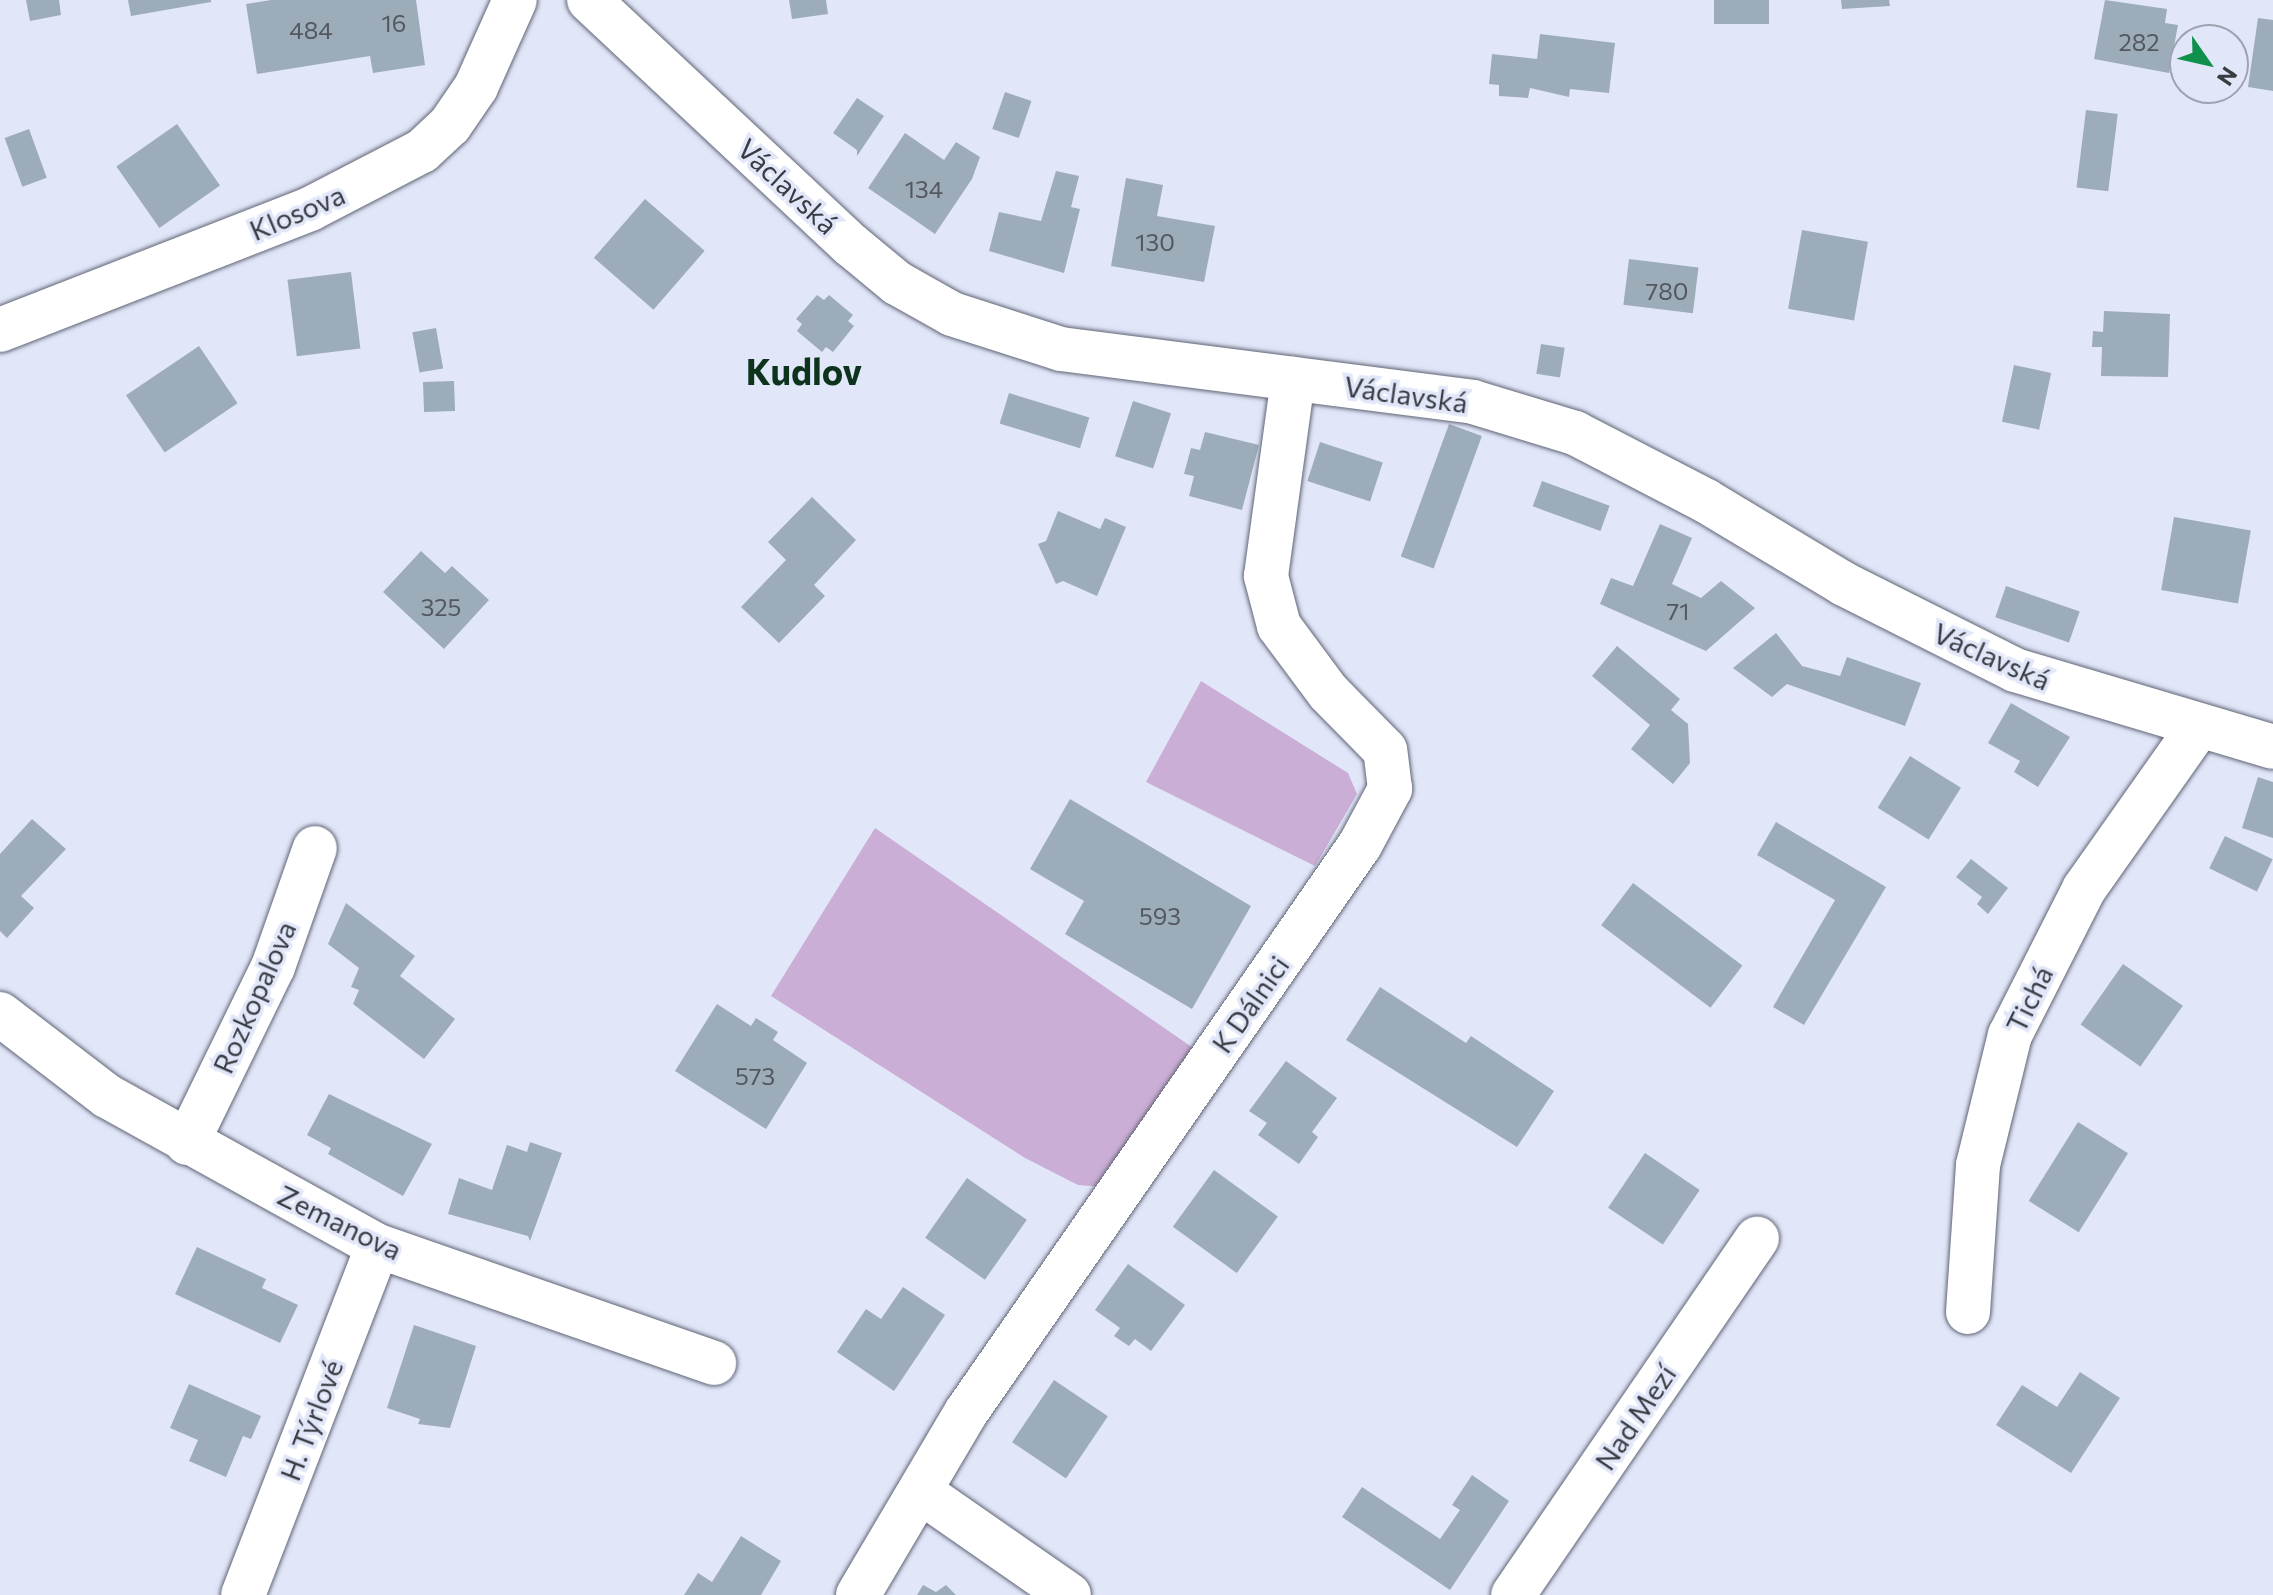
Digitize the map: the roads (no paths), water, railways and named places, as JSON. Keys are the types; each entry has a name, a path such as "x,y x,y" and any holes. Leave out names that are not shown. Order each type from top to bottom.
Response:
{"street":[{"name":"Klosova","path":"0,330 310,209 422,151 476,87 515,0"},
{"name":"Václavská","path":"589,0 851,245 897,283 952,314 1061,349 1473,402 1575,433 1693,494 1844,584 2015,670 2273,747"},
{"name":"K Dálnici","path":"858,1595 967,1411 1360,845 1390,789 1385,750 1328,692 1279,626 1266,576 1293,379"},
{"name":"Tichá","path":"1968,1312 1978,1165 2010,1035 2084,889 2199,726"},
{"name":"Rozkopalova","path":"187,1143 273,967 315,848"},
{"name":"Zemanova","path":"5,1032 187,1143 378,1246 714,1363"},
{"name":"Nad Mezí","path":"1513,1595 1757,1239"},
{"name":"H. Týrlové","path":"243,1595 378,1246"},
{"path":"921,1492 1069,1595"}],"district":[{"name":"Kudlov","path":"804,371"}]}
